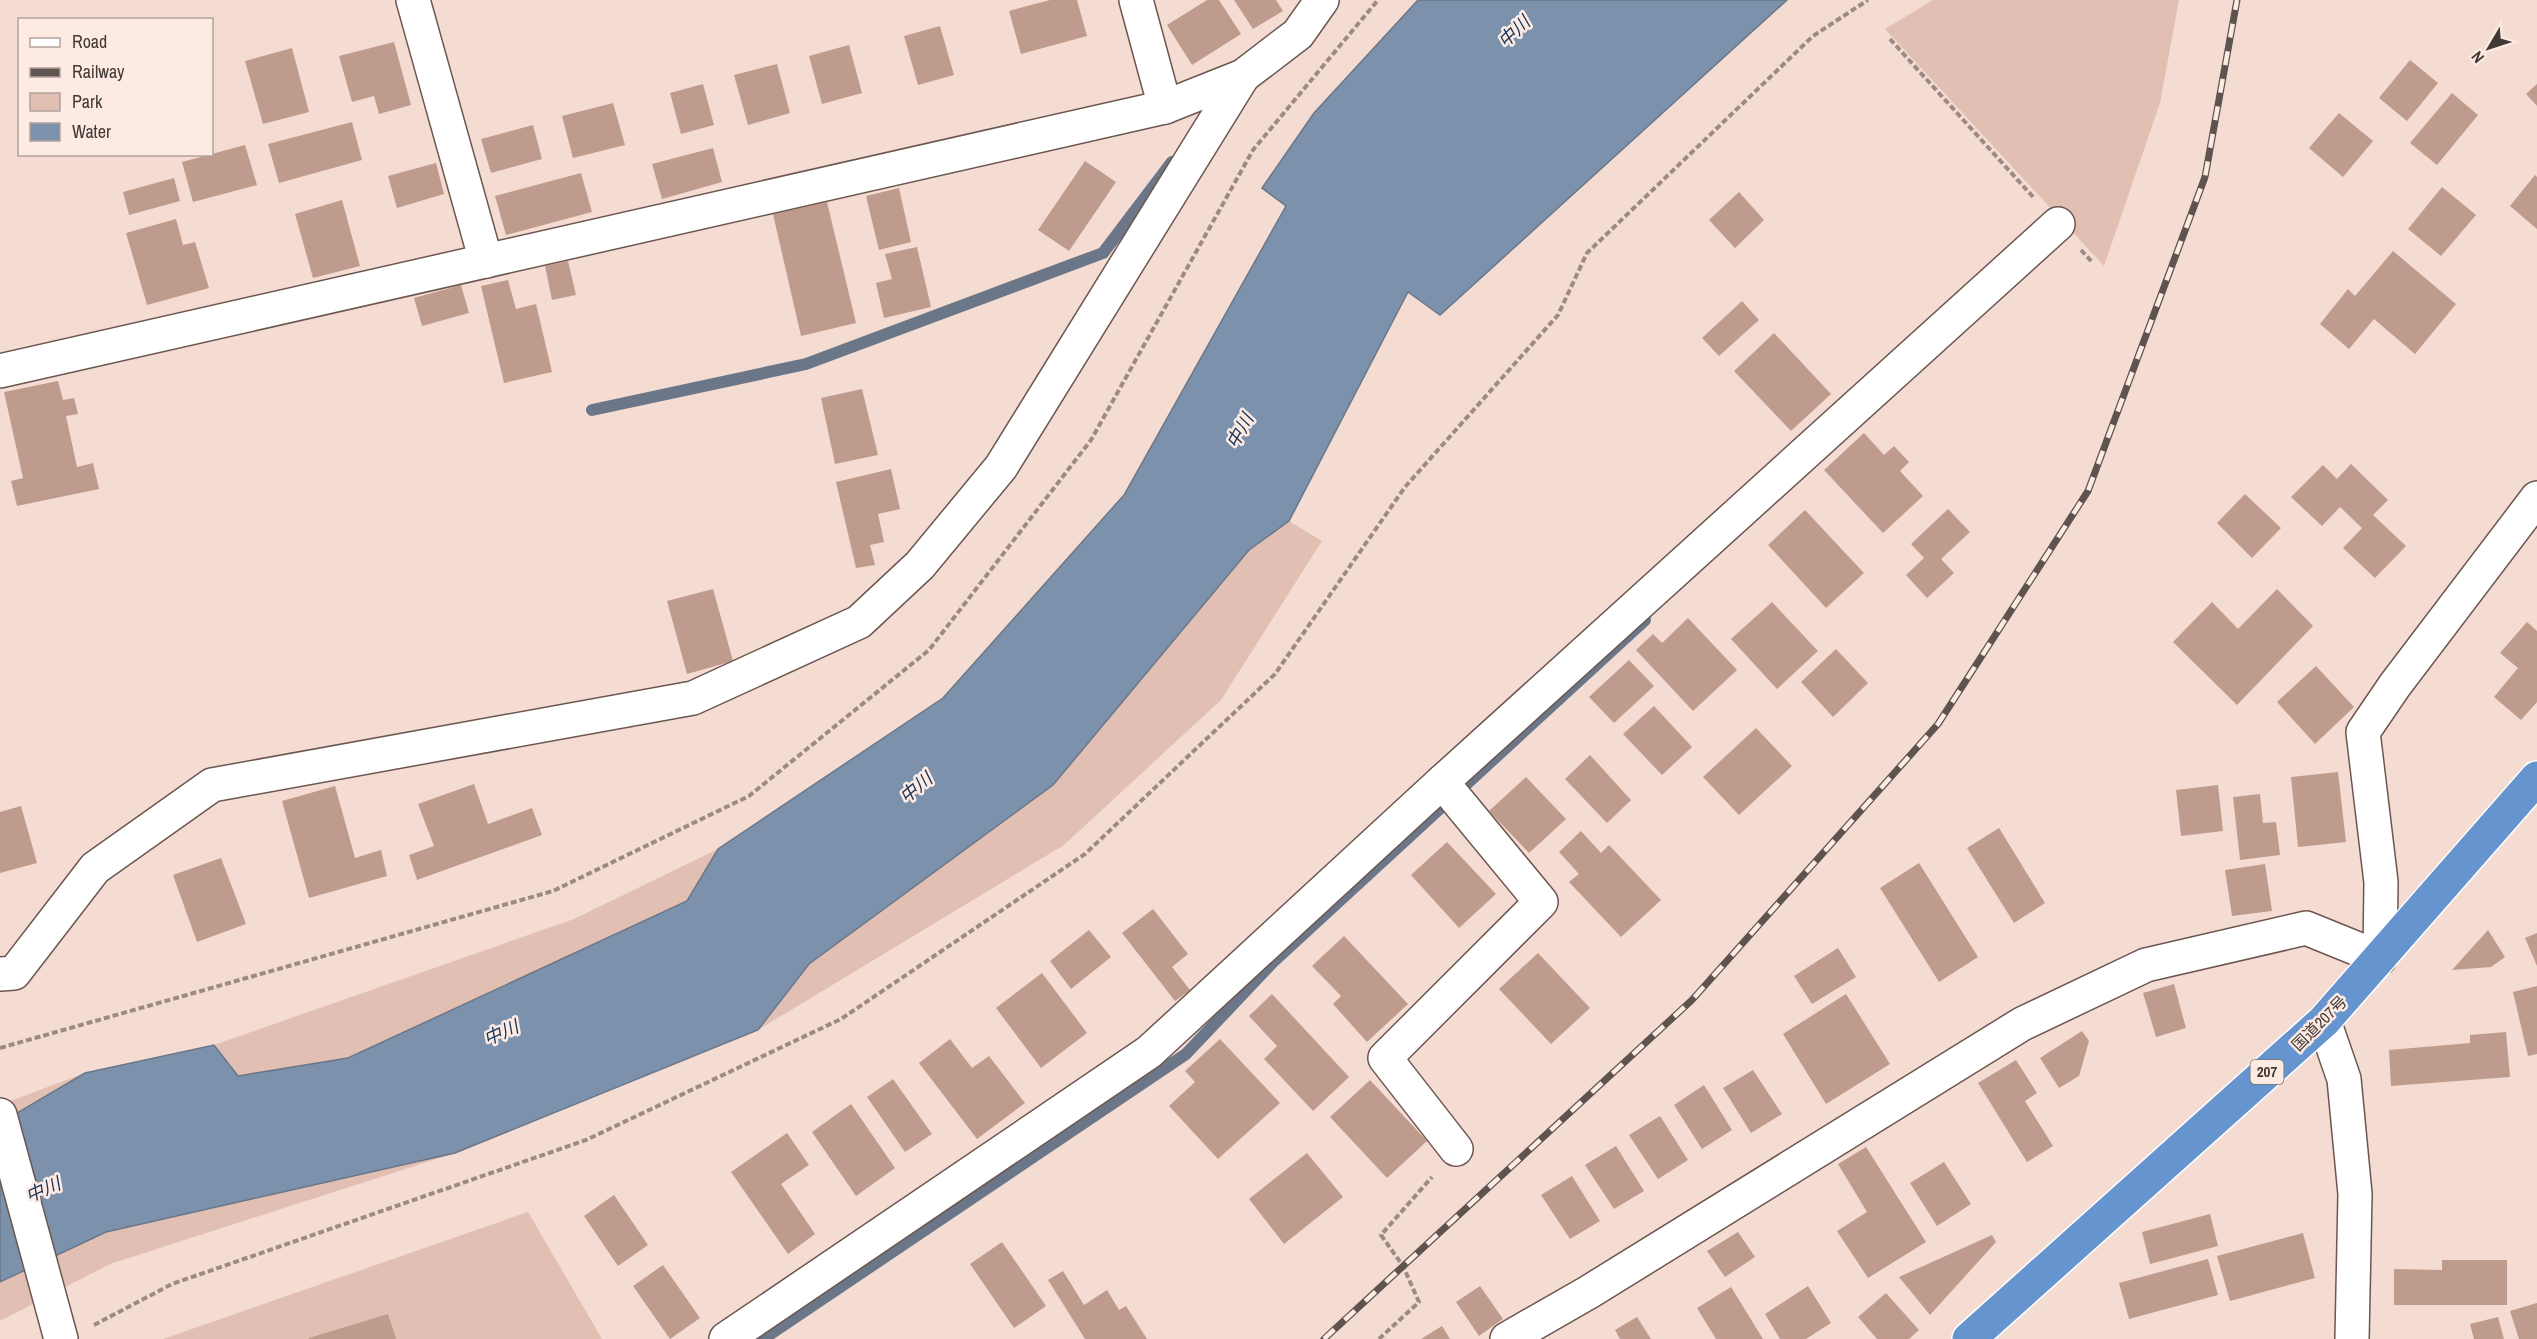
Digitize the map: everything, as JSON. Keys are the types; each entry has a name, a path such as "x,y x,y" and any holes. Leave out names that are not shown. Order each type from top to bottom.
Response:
{"highway":[{"name":"国道207号","path":"1969,1339 2324,1022 2537,778"}],"street":[{"path":"413,0 486,261"},
{"path":"1136,0 1165,107"},
{"path":"0,371 1165,107 1243,76 1298,34 1322,0"},
{"path":"0,974 14,973 95,868 212,785 693,698 859,622 920,565 1001,468 1243,76"},
{"path":"726,1339 1149,1052 1442,782 2058,224"},
{"path":"1507,1339 1589,1292 2022,1024 2146,965 2306,928 2380,958 2382,882 2363,732 2395,685 2537,498"},
{"path":"1442,782 1540,902 1385,1058 1456,1149"},
{"path":"2324,1022 2344,1079 2355,1194 2352,1339"},
{"path":"0,1114 68,1328"}],"path":[{"path":"68,1328 172,1284 586,1140 841,1019 1085,854 1275,674 1405,487 1558,315 1587,253 1813,36 1868,0"},
{"path":"1890,39 2093,263"},
{"path":"1379,1339 1419,1302 1403,1266 1381,1235 1456,1149"}],"green space":[{"path":"1933,0 2179,0 2160,103 2104,266 1885,29"},
{"path":"1289,521 1322,541 1221,700 1064,845 758,1030 455,1153 110,1264 0,1321 0,1244 1053,785 1249,550"},
{"path":"718,849 687,901 348,1058 0,1159 0,1105 85,1073 214,1045 574,919"},
{"path":"528,1212 602,1339 163,1339"}],"water":[{"name":"中川","path":"1418,0 1787,0 1440,315 1408,292 1289,521 1249,550 1053,785 809,964 758,1030 455,1153 106,1232 0,1282 0,1123 85,1073 214,1045 238,1076 348,1058 687,901 718,849 943,698 1124,495 1286,206 1262,188 1314,113"}],"building":[{"path":"1050,0 1077,0 1087,36 1021,54 1009,11"},
{"path":"1207,0 1219,0 1241,34 1192,65 1167,25"},
{"path":"1234,0 1276,0 1283,11 1253,29"},
{"path":"940,26 954,75 918,85 904,36"},
{"path":"394,42 411,105 379,114 374,96 352,102 339,56"},
{"path":"849,45 862,93 822,104 809,56"},
{"path":"292,48 309,112 263,124 245,61"},
{"path":"2410,60 2438,83 2407,121 2379,98"},
{"path":"777,64 790,113 748,125 734,75"},
{"path":"703,84 714,125 681,134 670,93"},
{"path":"2537,84 2537,106 2526,94"},
{"path":"2452,93 2478,115 2437,165 2410,143"},
{"path":"613,103 625,145 573,158 562,116"},
{"path":"2339,113 2373,141 2343,177 2309,148"},
{"path":"352,122 362,160 279,183 268,144"},
{"path":"533,125 542,159 491,173 481,139"},
{"path":"245,145 257,185 193,202 182,162 213,156 213,154"},
{"path":"713,148 722,182 662,199 652,164"},
{"path":"1085,161 1116,182 1069,251 1038,230"},
{"path":"436,163 444,194 397,208 388,176"},
{"path":"581,173 592,212 506,235 495,196"},
{"path":"2535,175 2537,177 2537,229 2510,206"},
{"path":"174,178 180,201 129,215 123,192"},
{"path":"2442,187 2476,215 2441,256 2408,229"},
{"path":"899,188 911,242 879,250 866,196"},
{"path":"1739,192 1764,220 1735,248 1709,220"},
{"path":"342,200 360,266 313,278 295,214"},
{"path":"827,202 856,323 801,336 773,214"},
{"path":"176,219 183,245 195,242 209,288 147,305 126,233"},
{"path":"917,247 931,307 884,318 876,283 892,279 885,254"},
{"path":"2393,251 2456,304 2415,354 2374,319 2349,349 2320,324 2348,289 2355,296"},
{"path":"568,261 576,295 552,300 545,266"},
{"path":"508,280 516,309 536,304 552,372 504,383 481,286"},
{"path":"461,285 469,313 422,326 414,298"},
{"path":"1742,301 1759,320 1719,356 1702,338"},
{"path":"1774,333 1831,394 1791,431 1734,371"},
{"path":"58,381 63,400 74,398 78,414 66,416 77,467 93,463 99,489 17,506 11,481 23,478 4,392"},
{"path":"862,389 878,455 835,464 821,398"},
{"path":"1864,433 1884,455 1894,446 1909,462 1900,471 1923,496 1883,533 1824,470"},
{"path":"2351,464 2388,500 2373,515 2406,546 2375,578 2343,548 2362,528 2340,507 2322,526 2291,497 2323,465 2337,479"},
{"path":"891,469 900,509 878,514 884,542 870,545 875,565 856,568 836,482"},
{"path":"2245,494 2281,528 2252,558 2217,523"},
{"path":"1948,509 1970,532 1941,559 1954,573 1927,598 1906,575 1924,558 1911,544"},
{"path":"1805,510 1864,573 1826,608 1768,545"},
{"path":"713,589 733,661 687,674 667,601"},
{"path":"2277,589 2313,626 2237,705 2173,642 2212,602 2238,629"},
{"path":"1772,602 1818,651 1777,689 1731,639"},
{"path":"1688,618 1737,670 1693,711 1636,650 1653,634 1662,643"},
{"path":"2527,622 2537,631 2537,702 2521,720 2494,697 2518,668 2500,653"},
{"path":"1836,649 1868,683 1833,717 1801,682"},
{"path":"1629,660 1654,686 1614,723 1589,697"},
{"path":"2316,666 2354,707 2315,744 2277,702"},
{"path":"1654,706 1692,747 1662,775 1623,734"},
{"path":"1756,728 1792,766 1739,815 1703,777"},
{"path":"1590,755 1631,800 1607,823 1565,779"},
{"path":"2338,772 2346,842 2298,847 2291,777"},
{"path":"1526,777 1566,819 1529,853 1489,811"},
{"path":"474,784 488,824 532,808 542,835 417,880 409,855 434,846 418,804"},
{"path":"2218,785 2223,831 2181,836 2176,790"},
{"path":"335,786 355,858 381,850 387,876 309,898 282,801"},
{"path":"2260,794 2263,823 2276,822 2280,855 2240,860 2233,797"},
{"path":"21,806 37,863 0,873 0,812"},
{"path":"1999,828 2045,903 2014,923 1967,848"},
{"path":"1581,831 1601,853 1609,845 1661,900 1621,937 1569,882 1579,874 1559,852"},
{"path":"1447,842 1496,894 1459,928 1411,875"},
{"path":"221,858 246,924 197,942 173,875"},
{"path":"1919,863 1978,957 1939,982 1880,888"},
{"path":"2265,864 2272,911 2232,916 2225,870"},
{"path":"1153,909 1188,954 1172,967 1190,990 1175,1001 1122,933"},
{"path":"1089,930 1111,957 1071,989 1050,961"},
{"path":"2488,930 2505,957 2491,967 2452,970"},
{"path":"2537,933 2537,966 2525,938"},
{"path":"1344,936 1408,1004 1367,1042 1333,1004 1341,996 1312,966"},
{"path":"1838,948 1856,977 1812,1004 1794,976"},
{"path":"1538,953 1590,1008 1551,1044 1499,989"},
{"path":"1042,973 1087,1033 1041,1068 996,1008"},
{"path":"2174,984 2186,1028 2156,1037 2143,993"},
{"path":"2537,986 2537,1054 2528,1056 2513,992"},
{"path":"1272,994 1349,1077 1313,1111 1264,1059 1277,1046 1249,1016"},
{"path":"1846,994 1890,1064 1826,1104 1783,1034"},
{"path":"2082,1031 2089,1041 2079,1076 2059,1088 2040,1058"},
{"path":"2506,1032 2510,1077 2391,1086 2389,1050 2470,1043 2470,1035"},
{"path":"950,1039 972,1068 989,1056 1025,1103 977,1139 919,1063"},
{"path":"1220,1039 1280,1103 1218,1159 1169,1106 1195,1082 1185,1071"},
{"path":"2016,1060 2037,1093 2025,1101 2053,1146 2027,1162 1978,1083"},
{"path":"1753,1070 1782,1114 1751,1133 1723,1088"},
{"path":"893,1079 932,1134 905,1152 867,1097"},
{"path":"1370,1080 1427,1141 1387,1178 1330,1117"},
{"path":"1704,1085 1732,1130 1702,1149 1674,1105"},
{"path":"851,1104 895,1168 856,1196 812,1132"},
{"path":"1660,1116 1688,1160 1658,1179 1629,1135"},
{"path":"787,1133 809,1165 781,1184 815,1234 788,1254 731,1172"},
{"path":"1616,1146 1644,1191 1614,1209 1585,1165"},
{"path":"1866,1147 1926,1242 1868,1278 1837,1231 1867,1212 1838,1164"},
{"path":"1307,1153 1343,1197 1284,1244 1249,1199"},
{"path":"1944,1162 1971,1204 1937,1226 1910,1183"},
{"path":"1572,1176 1600,1221 1570,1239 1541,1195"},
{"path":"614,1195 648,1245 618,1266 584,1216"},
{"path":"2210,1214 2218,1246 2150,1264 2142,1232"},
{"path":"1738,1232 1755,1257 1725,1277 1707,1251"},
{"path":"2303,1233 2315,1278 2230,1301 2217,1256"},
{"path":"1992,1235 1996,1242 1930,1315 1899,1277"},
{"path":"1002,1242 1046,1306 1014,1328 970,1264"},
{"path":"2208,1259 2218,1295 2129,1319 2119,1283"},
{"path":"2442,1260 2507,1260 2507,1305 2394,1305 2394,1269 2442,1270"},
{"path":"663,1265 700,1318 670,1339 633,1286"},
{"path":"1063,1271 1084,1305 1107,1290 1119,1310 1126,1306 1147,1339 1085,1339 1048,1280"},
{"path":"1480,1286 1503,1319 1479,1336 1456,1302"},
{"path":"1808,1286 1831,1323 1806,1339 1780,1339 1765,1314"},
{"path":"1731,1287 1763,1339 1716,1339 1697,1308"},
{"path":"1886,1293 1919,1330 1909,1339 1877,1339 1858,1317"},
{"path":"2537,1303 2537,1339 2519,1339 2510,1311"},
{"path":"388,1314 396,1339 309,1339 309,1338"},
{"path":"1637,1317 1651,1339 1620,1339 1615,1330"},
{"path":"2498,1317 2504,1339 2474,1339 2470,1324"},
{"path":"1442,1326 1450,1339 1421,1339"}],"waterway":[{"path":"592,410 806,364 1103,253 1172,162"},
{"path":"763,1339 1186,1054 1274,961 1645,620"}],"railway":[{"path":"1324,1339 1692,1000 1938,724 2088,491 2205,177 2237,0"}]}
